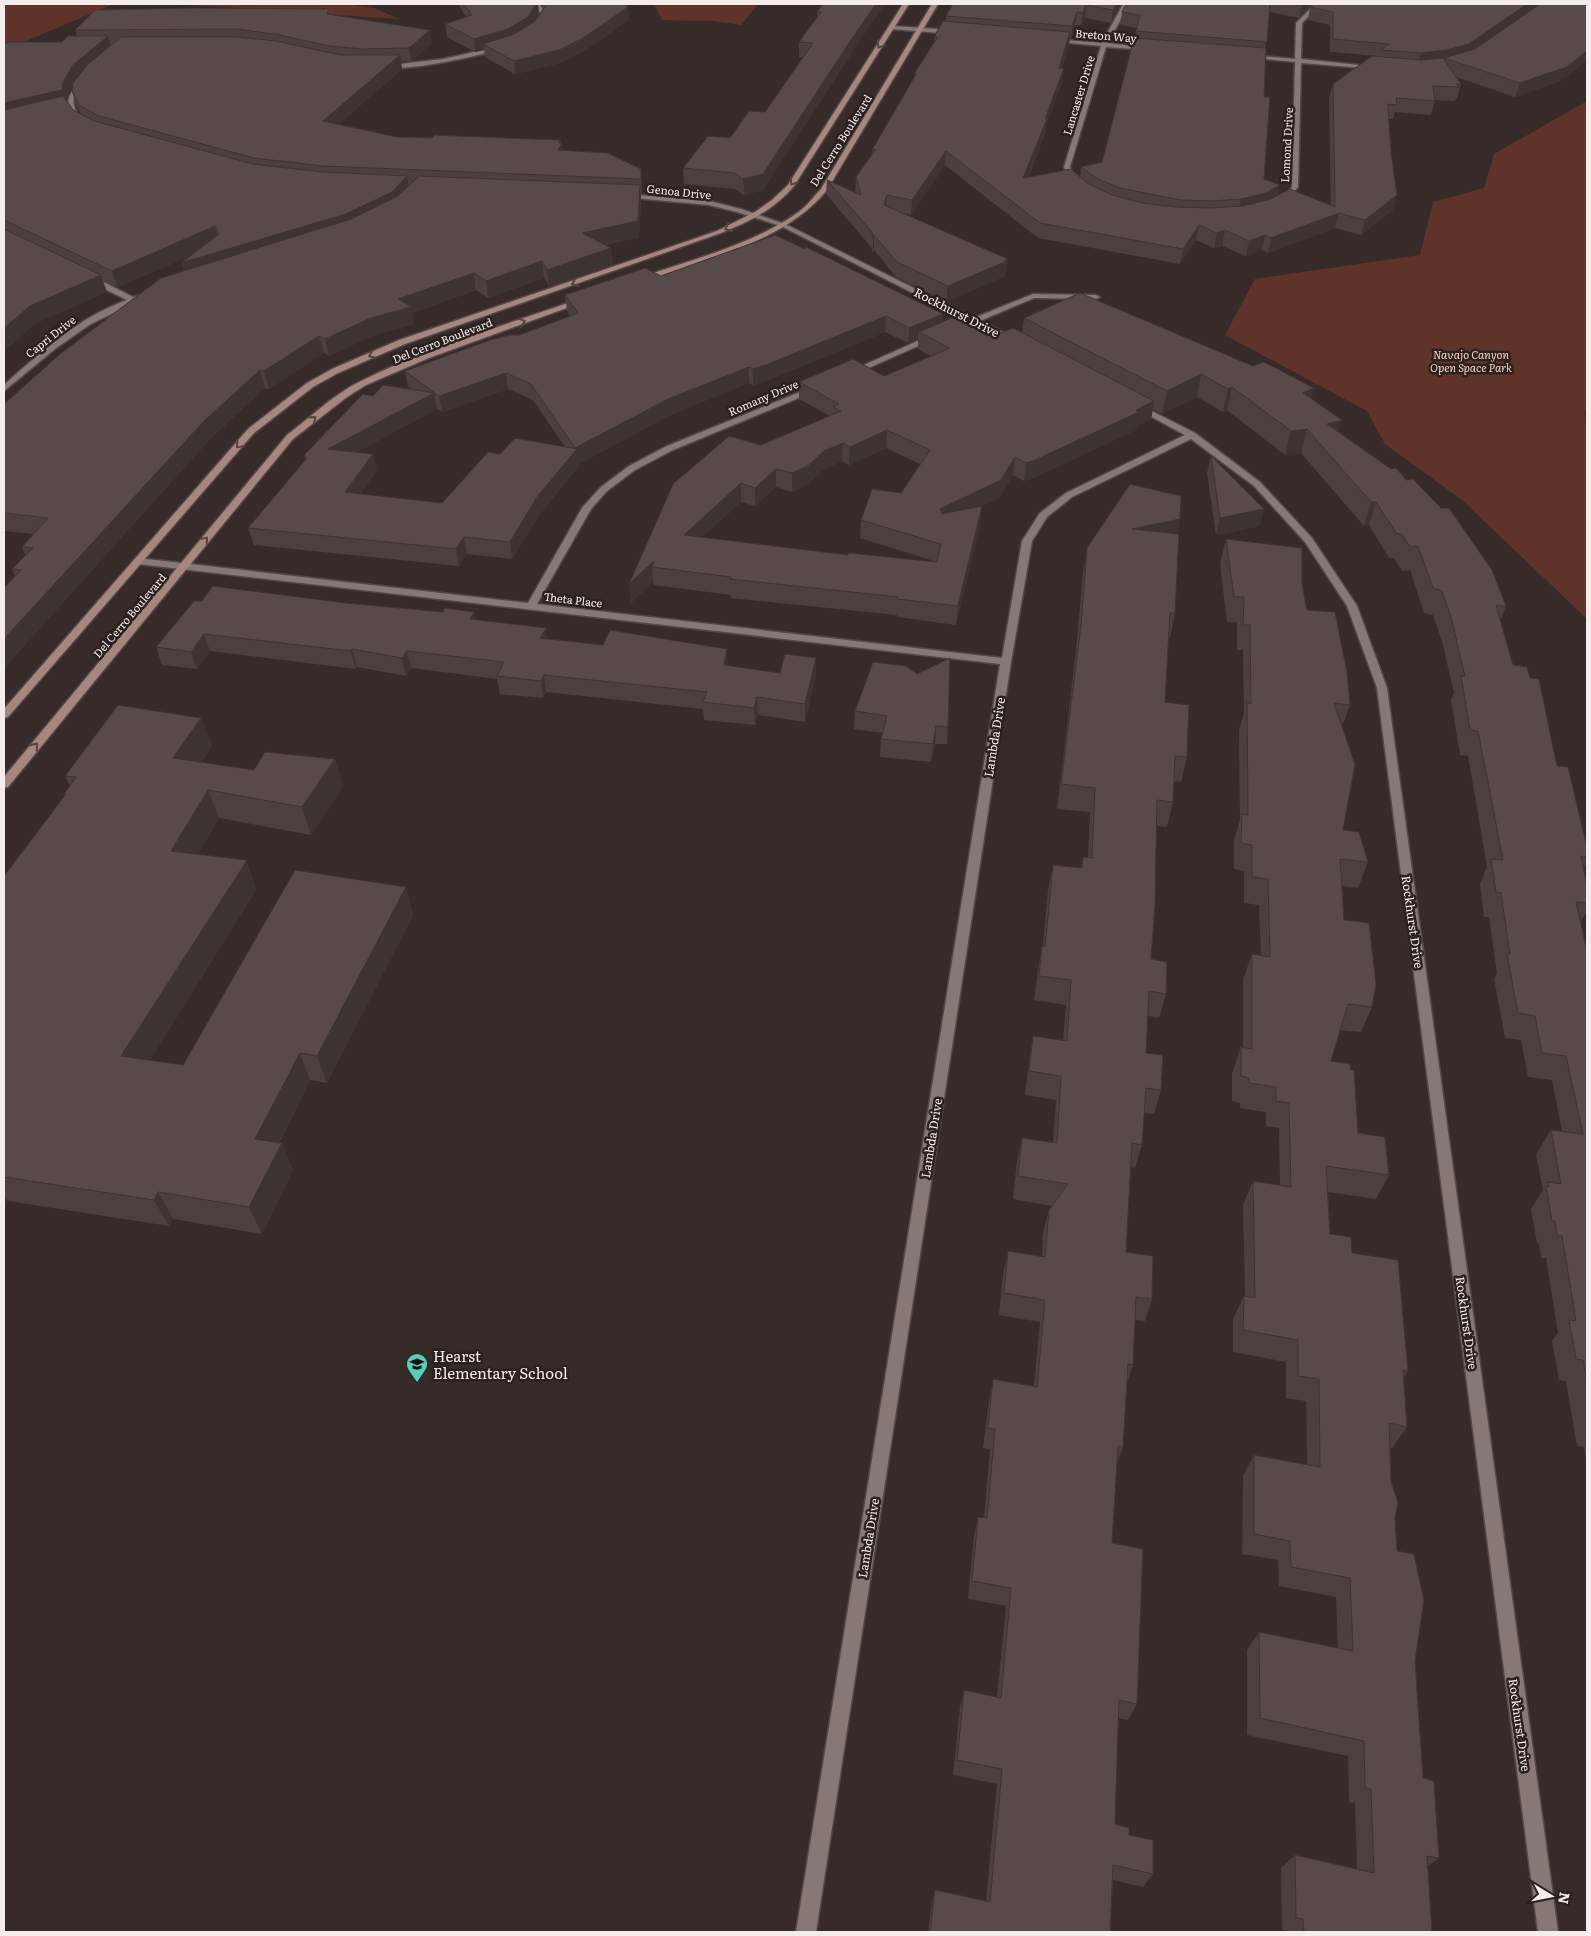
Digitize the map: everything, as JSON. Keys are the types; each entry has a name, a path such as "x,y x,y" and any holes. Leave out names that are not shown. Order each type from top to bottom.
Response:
{"street":[{"path":"534,31 540,25 544,15 536,4"},
{"name":"Del Cerro Boulevard","path":"4,715 251,431 310,385 335,371 402,342 719,232 756,215 774,204 791,186 906,4"},
{"name":"Del Cerro Boulevard","path":"632,283 744,244 783,225 804,211 824,190 935,4"},
{"name":"Lancaster Drive","path":"1079,187 1072,181 1067,167 1104,45 1126,4"},
{"name":"Lomond Drive","path":"1278,204 1285,201 1295,187 1300,61 1299,23 1318,4"},
{"path":"892,28 961,33"},
{"name":"Breton Way","path":"1047,40 1153,49"},
{"path":"379,66 414,65 463,59 505,47"},
{"path":"1241,56 1388,68"},
{"path":"87,125 79,121 66,108 77,86 90,75"},
{"name":"Genoa Drive","path":"621,196 709,203 756,215 783,225"},
{"name":"Rockhurst Drive","path":"783,225 1026,347"},
{"path":"79,274 133,300"},
{"name":"Capri Drive","path":"4,389 62,338 92,318 152,294"},
{"name":"Del Cerro Boulevard","path":"4,784 290,437 344,394 363,383 426,356 594,296"},
{"path":"960,326 1033,296 1096,297"},
{"path":"842,376 942,334"},
{"name":"Romany Drive","path":"531,606 587,508 604,489 632,468 670,448 824,384"},
{"name":"Rockhurst Drive","path":"1122,398 1192,435 1257,484 1309,540 1352,606 1382,688 1548,1932"},
{"name":"Lambda Drive","path":"806,1932 1006,662 1028,541 1043,515 1069,495 1192,435"},
{"name":"Theta Place","path":"138,561 1006,662"}],"green space":[{"path":"4,4 114,4 4,50"},
{"path":"177,4 346,4 374,8 399,19"},
{"path":"654,4 758,4 741,25 713,21 662,20"},
{"name":"Navajo Canyon Open Space Park","path":"1587,101 1587,408 1585,411 1587,437 1587,619 1462,500 1385,444 1367,411 1225,335 1255,279 1420,255 1433,202 1484,188 1494,154"}],"building":[{"path":"464,4 536,4 528,17 508,29 474,39 445,24 472,15"},
{"path":"547,4 624,4 628,7 583,38 559,50 514,61 483,44 514,34 535,21"},
{"path":"823,4 876,4 763,174 743,179 735,173 683,168 708,136 730,138 749,111 765,112 813,43 799,42 821,12 817,12"},
{"path":"953,4 1116,4 1113,10 1086,5 1083,13 1077,12 1072,26 946,16"},
{"path":"1126,4 1270,4 1267,42 1136,31 1140,15 1122,12"},
{"path":"1314,4 1527,4 1469,44 1447,50 1421,53 1381,50 1389,44 1333,39 1333,12 1310,7"},
{"path":"1540,4 1587,4 1587,51 1567,67 1520,83 1444,58 1475,49"},
{"path":"193,8 329,9 327,14 430,30 409,48 363,49 329,46 280,35 237,29 75,30 95,10"},
{"path":"943,21 1070,32 1059,68 1064,68 1045,119 1047,119 1023,178 1071,169 1087,183 1112,195 1142,203 1176,207 1211,208 1243,206 1271,199 1290,189 1335,207 1333,84 1372,56 1421,60 1443,58 1461,84 1457,84 1459,87 1433,86 1435,101 1396,98 1397,105 1388,104 1391,152 1397,195 1365,220 1339,213 1271,238 1265,235 1249,241 1225,230 1217,233 1199,225 1183,249 1040,223 946,151 912,200 887,195 884,205 1008,259 948,286 897,262 874,235 873,238 872,232 827,180 861,195 856,177 876,149 872,150 916,74 914,74 937,38 935,35"},
{"path":"68,36 108,36 73,65 63,82 62,90 4,103 4,45 8,42 62,42"},
{"path":"121,37 237,37 276,41 340,55 400,55 323,121 397,137 432,138 434,135 560,140 559,143 562,143 558,150 608,153 641,169 641,179 323,166 254,158 99,116 79,105 72,91 73,83 87,65"},
{"path":"1134,38 1266,48 1264,97 1270,97 1264,179 1280,185 1266,193 1241,199 1211,201 1180,200 1120,188 1096,178 1081,167 1102,162"},
{"path":"63,96 73,110 94,121 253,164 322,172 407,176 392,192 346,214 181,263 219,234 215,226 112,271 4,220 4,110"},
{"path":"419,176 640,185 638,221 582,233 611,248 547,270 542,261 486,281 474,273 398,299 411,307 371,318 325,339 319,336 264,371 260,370 204,421 4,639 4,588 21,570 12,569 33,548 22,547 48,518 4,513 4,404 60,354 161,278 351,219 398,196"},
{"path":"4,229 101,275 30,306 4,328"},
{"path":"775,235 805,249 806,247 943,314 909,328 886,316 766,365 753,369 749,367 668,399 575,448 531,384 506,373 439,396 405,371 490,340 509,335 519,335 578,313 565,295 645,268 661,276"},
{"path":"1080,293 1253,366 1264,362 1314,388 1303,393 1342,420 1327,424 1391,469 1396,468 1406,480 1413,479 1441,508 1449,508 1492,570 1506,606 1496,605 1513,665 1527,667 1530,678 1539,679 1557,766 1568,767 1587,847 1587,857 1581,856 1587,886 1587,903 1576,902 1587,951 1587,1382 1583,1360 1576,1359 1569,1320 1576,1321 1562,1236 1557,1235 1555,1221 1552,1221 1546,1186 1549,1187 1548,1182 1561,1184 1551,1130 1583,1134 1566,1056 1542,1053 1535,1016 1518,1013 1507,954 1510,954 1501,893 1496,892 1491,859 1503,860 1478,731 1470,730 1461,676 1465,676 1451,617 1442,591 1433,588 1418,546 1410,547 1402,534 1397,534 1376,502 1371,502 1307,429 1291,431 1232,387 1228,389 1201,374 1167,391 1024,318"},
{"path":"954,317 993,336 1013,328 1154,401 1136,410 1139,412 1035,460 1026,463 1015,457 1001,480 940,509 942,514 982,506 958,606 898,599 898,597 730,579 731,577 652,567 654,561 629,584 673,484 729,436 761,445 841,411 833,407 839,404 799,382 853,359 884,376 950,348 919,332","holes":["887,430 930,450 901,493 872,489 861,520 941,544 937,562 849,553 848,555 684,535 741,483 755,488 776,469 792,473 808,466 824,451 843,443 850,447"]},
{"path":"383,385 434,393 328,449 373,454 345,492 442,503 488,452 500,454 515,438 577,449 537,497 510,542 464,537 456,549 248,528 307,458 304,455 363,394 373,396"},
{"path":"1211,456 1264,509 1220,518"},
{"path":"1130,484 1181,496 1180,519 1132,529 1179,534 1175,613 1170,613 1165,702 1189,705 1187,757 1175,756 1173,802 1157,800 1155,906 1151,959 1167,962 1166,994 1149,991 1146,1053 1163,1055 1161,1090 1146,1088 1142,1145 1132,1143 1126,1252 1153,1256 1152,1299 1136,1297 1133,1365 1128,1364 1123,1447 1118,1446 1112,1543 1143,1549 1137,1704 1119,1700 1115,1824 1129,1828 1129,1835 1153,1840 1153,1874 1113,1865 1110,1932 930,1932 935,1890 990,1902 1002,1769 957,1760 964,1690 1001,1698 1011,1588 972,1581 978,1517 987,1518 995,1429 988,1428 993,1379 1037,1387 1045,1300 1004,1293 1008,1251 1045,1257 1049,1210 1068,1184 1018,1176 1022,1138 1057,1143 1061,1076 1029,1071 1033,1036 1067,1041 1071,980 1039,976 1042,946 1045,947 1053,865 1082,868 1083,857 1092,858 1095,788 1061,784 1081,625 1087,548"},
{"path":"1226,539 1302,548 1302,584 1307,610 1335,612 1347,672 1350,705 1334,703 1355,764 1343,830 1359,832 1368,862 1340,859 1344,920 1369,923 1376,984 1372,1007 1348,1004 1331,1061 1350,1064 1351,1070 1354,1070 1358,1133 1385,1137 1389,1175 1326,1166 1330,1234 1351,1237 1352,1253 1398,1260 1408,1371 1403,1370 1407,1427 1389,1423 1391,1481 1398,1503 1395,1517 1397,1551 1414,1554 1424,1600 1415,1661 1423,1778 1434,1781 1439,1858 1427,1856 1432,1932 1304,1932 1303,1919 1296,1918 1295,1855 1374,1873 1371,1789 1365,1788 1364,1741 1260,1718 1259,1632 1353,1651 1350,1578 1291,1567 1290,1541 1254,1534 1254,1455 1320,1467 1319,1379 1298,1376 1298,1340 1243,1330 1244,1296 1255,1298 1253,1181 1291,1187 1289,1103 1276,1101 1276,1087 1249,1083 1249,1078 1241,1076 1241,1047 1252,1049 1252,954 1270,957 1268,879 1252,877 1252,845 1241,843 1242,814 1248,815 1247,703 1251,704 1250,625 1243,625 1244,597 1234,597"},
{"path":"213,586 346,603 443,612 445,608 474,612 470,619 546,628 540,638 603,645 610,630 727,649 724,665 780,673 785,654 816,658 805,704 757,697 754,708 703,702 707,692 544,675 541,681 497,676 504,662 407,651 402,658 352,649 351,651 204,634 191,652 156,647 194,601 202,601"},
{"path":"950,658 948,727 936,726 933,744 881,739 887,716 855,711 873,662 906,666 917,674"},
{"path":"118,705 201,718 173,758 254,770 265,752 335,759 302,807 208,790 171,851 246,860 246,862 121,1056 183,1065 295,870 406,887 317,1056 300,1053 255,1139 282,1143 249,1207 158,1192 154,1200 4,1177 4,876 66,794 64,794 76,777 65,776"}],"place":[{"name":"Hearst Elementary School","path":"417,1383"}]}
